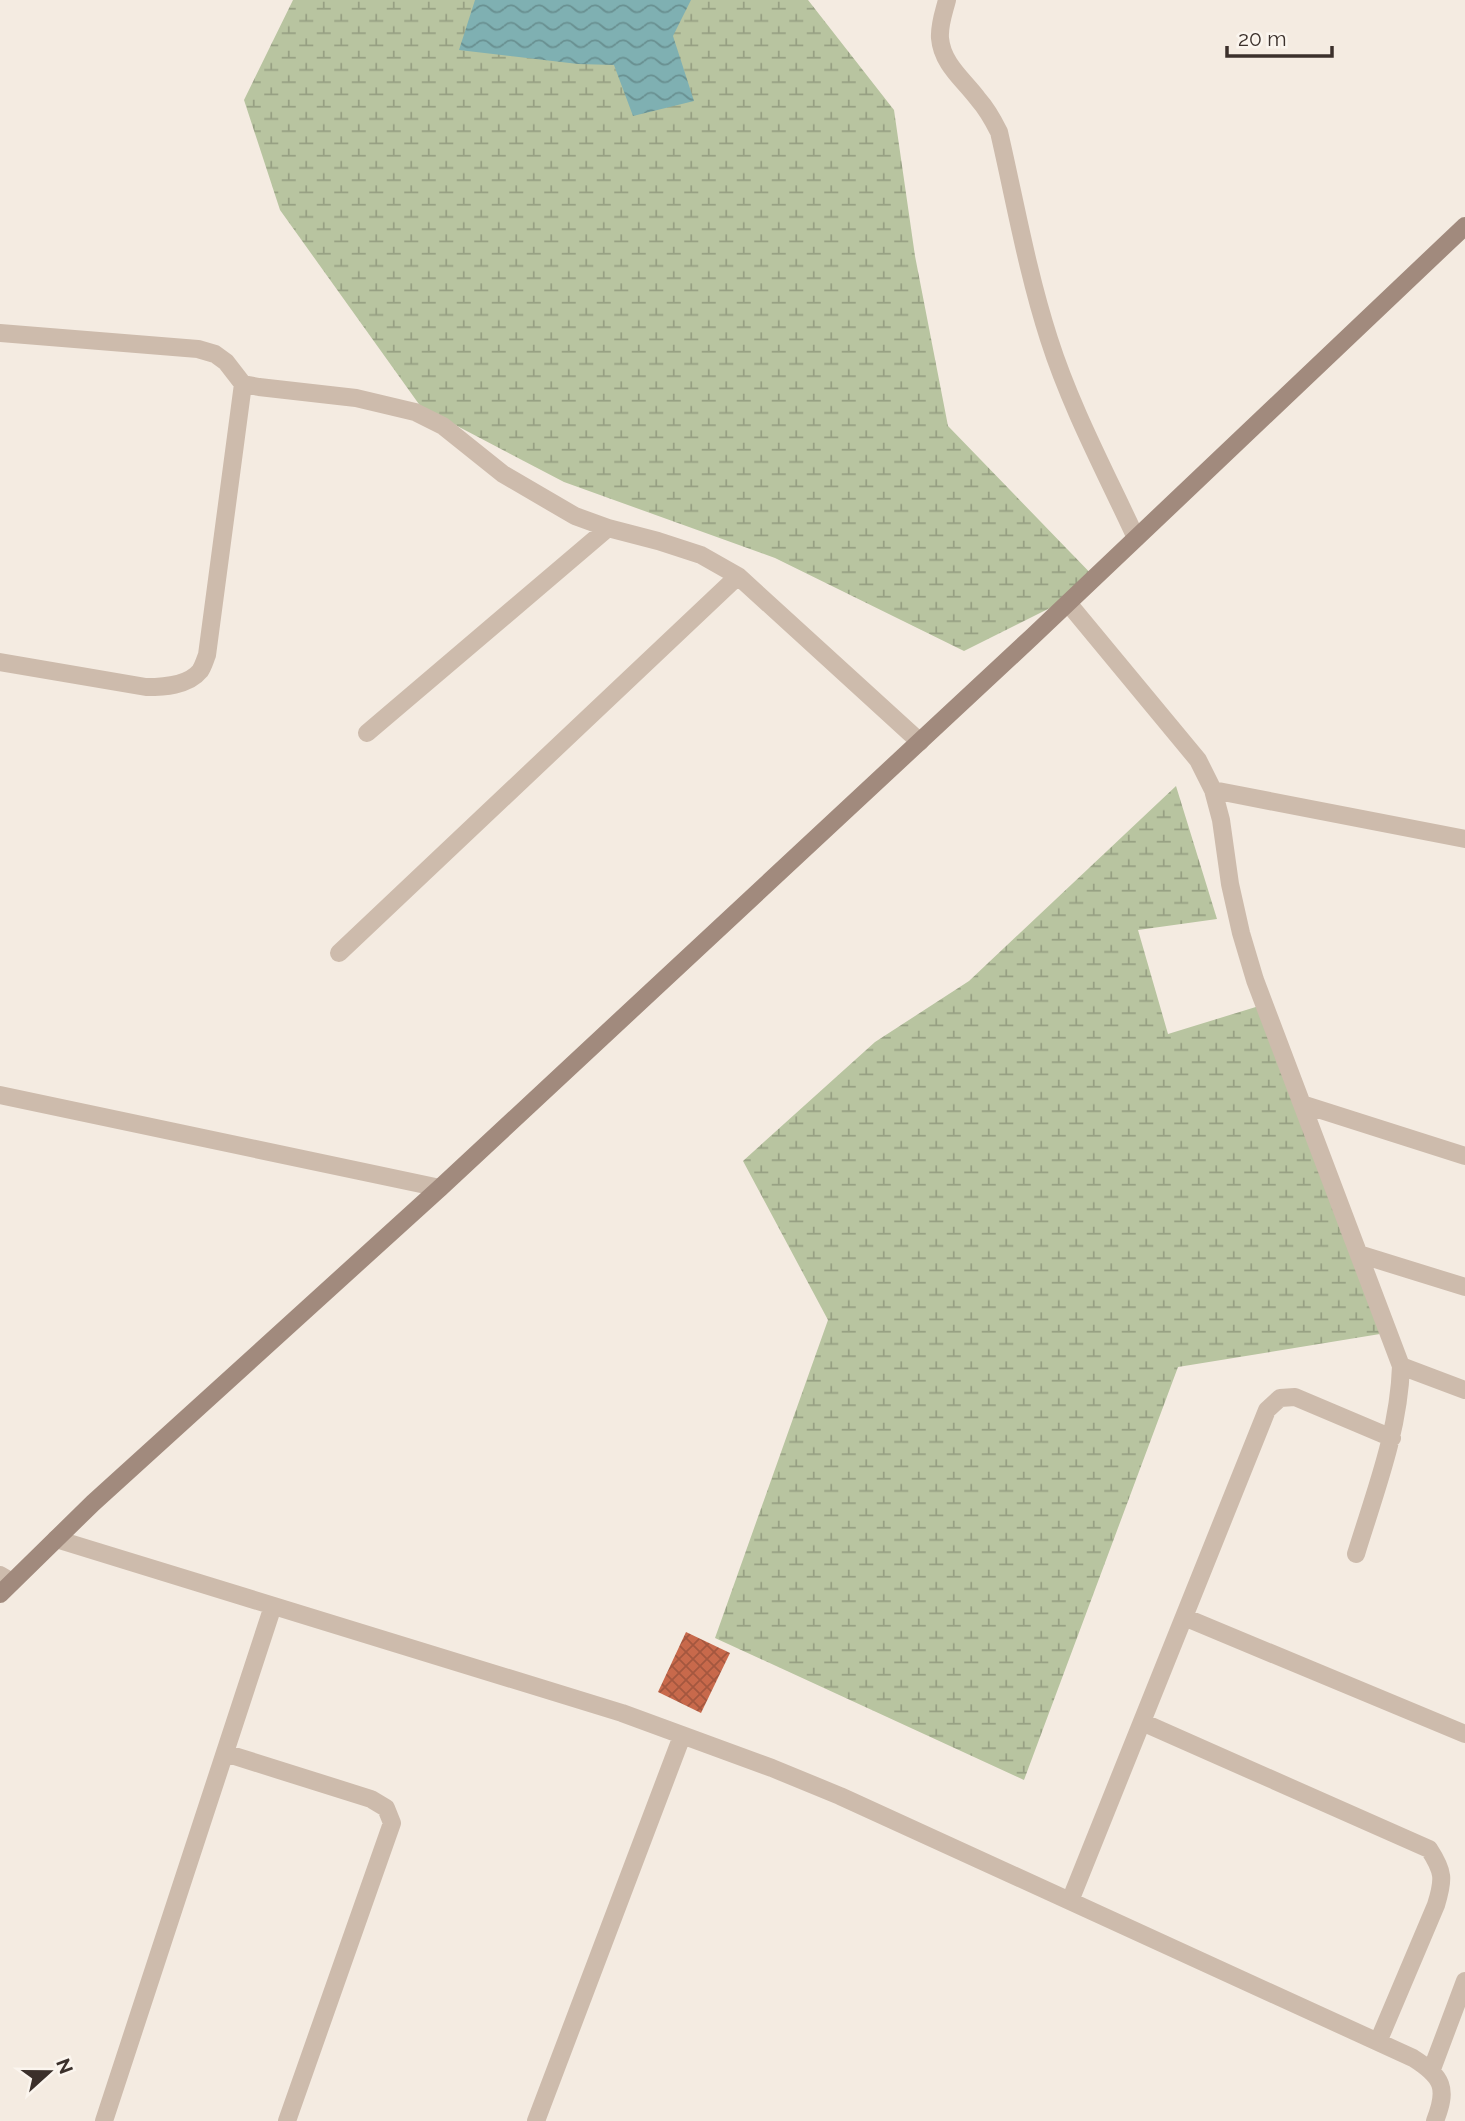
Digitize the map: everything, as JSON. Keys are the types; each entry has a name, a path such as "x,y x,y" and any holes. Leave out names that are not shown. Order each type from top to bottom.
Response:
{"main road":[{"path":"4,1583 56,1539 103,1493 440,1188 920,742 1465,226"}],"street":[{"path":"947,0 941,23 942,51 992,117 999,132 1038,302 1056,360 1074,406 1136,538"},
{"path":"0,332 198,349 215,354 226,362 243,384 356,398 415,412 443,426 512,480 575,516 701,555 738,576 920,742"},
{"path":"0,662 146,687 167,687 184,682 200,672 207,655 243,384"},
{"path":"367,733 608,528"},
{"path":"340,953 738,576"},
{"path":"1068,603 1177,731 1198,760 1213,790 1221,820 1230,884 1255,980 1401,1366 1400,1393 1392,1438 1356,1554"},
{"path":"1213,790 1465,839"},
{"path":"0,1096 440,1188"},
{"path":"1302,1104 1465,1156"},
{"path":"1359,1254 1465,1287"},
{"path":"1401,1366 1465,1391"},
{"path":"1070,1901 1267,1410 1280,1398 1295,1397 1392,1438"},
{"path":"56,1539 622,1713 841,1796 1432,2069 1441,2083 1443,2100 1435,2121"},
{"path":"104,2121 273,1606"},
{"path":"1184,1617 1465,1734"},
{"path":"1142,1722 1429,1849 1441,1867 1443,1884 1378,2042"},
{"path":"536,2121 682,1736"},
{"path":"225,1753 370,1799 386,1808 392,1823 287,2121"},
{"path":"1432,2069 1465,1982"}],"green space":[{"path":"293,0 808,0 894,110 915,256 948,426 1100,583 964,651 775,558 564,482 421,407 280,210 244,100"},
{"path":"1176,786 1217,919 1138,930 1168,1034 1259,1006 1380,1334 1178,1367 1024,1780 715,1638 828,1320 743,1161 875,1042 969,981"}],"water":[{"path":"475,0 691,0 673,36 694,101 633,116 614,65 578,64 459,50"}],"building":[{"path":"686,1632 730,1653 701,1713 658,1692"}]}
